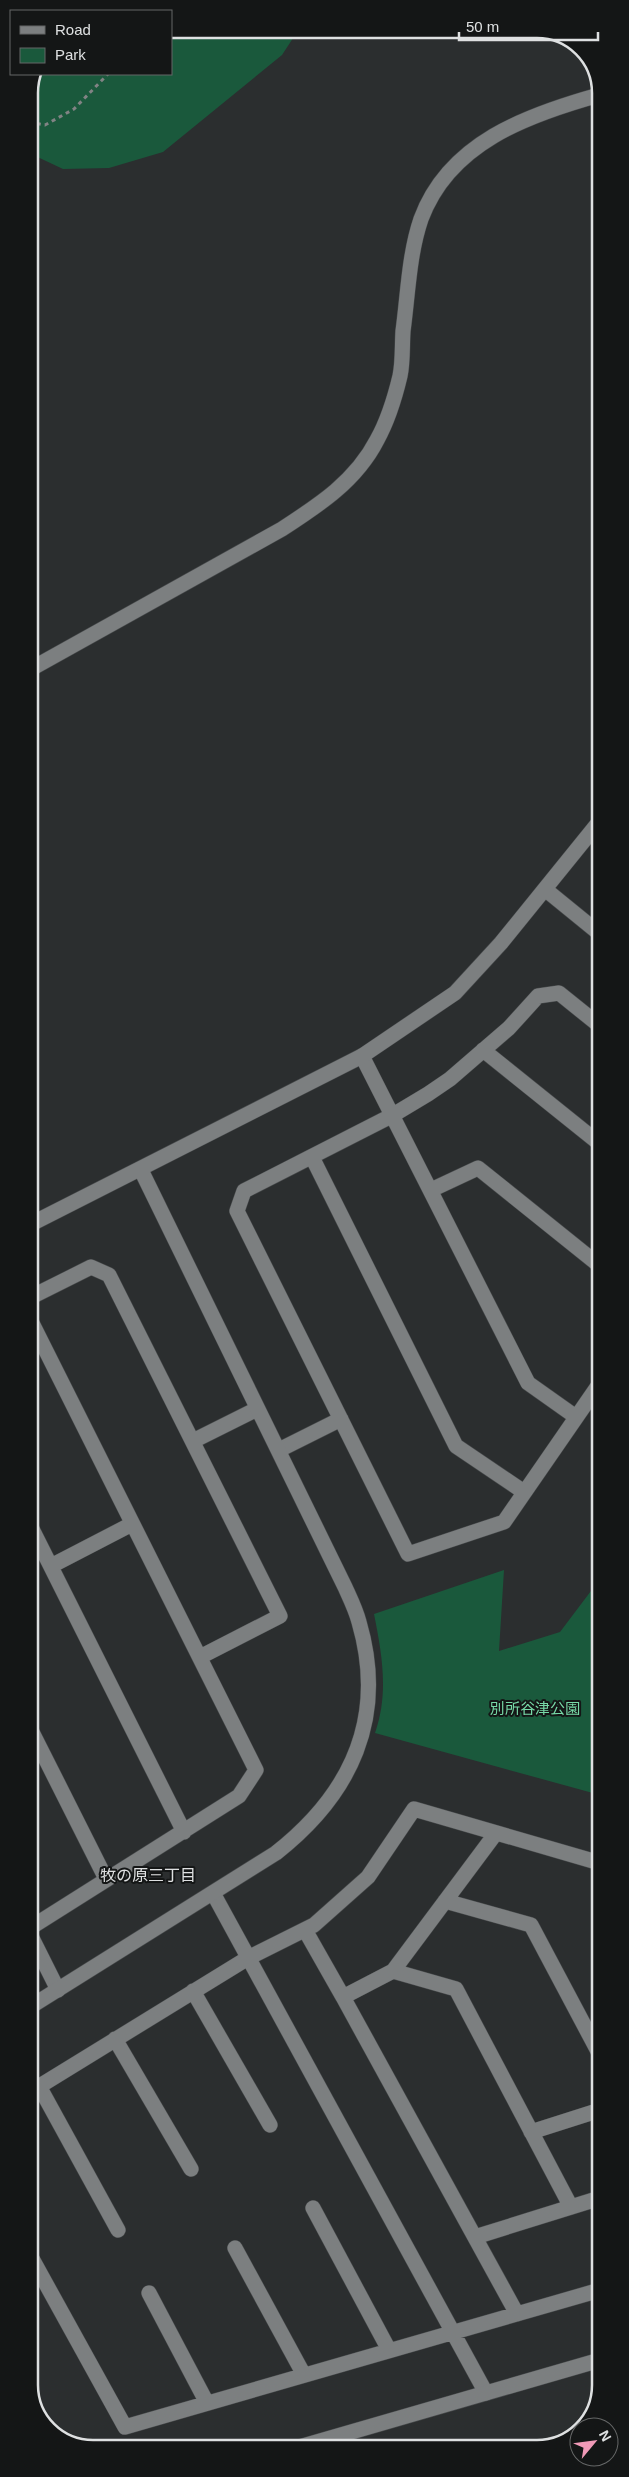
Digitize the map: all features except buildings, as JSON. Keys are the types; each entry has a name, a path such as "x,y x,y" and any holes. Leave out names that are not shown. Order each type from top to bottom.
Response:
{"street":[{"path":"37,666 282,529 318,506 343,485 378,440 391,405 400,375 412,255 421,220 436,188 457,163 484,141 507,127 548,109 592,97"},
{"path":"37,1221 141,1170 362,1056 455,993 546,890 592,832"},
{"path":"546,890 592,927"},
{"path":"592,1020 559,994 538,996 509,1028 450,1079 393,1115 244,1192 237,1211 408,1554 504,1522 592,1394"},
{"path":"484,1050 592,1138"},
{"path":"362,1056 528,1383 576,1417"},
{"path":"312,1157 456,1446 524,1492"},
{"path":"431,1190 478,1168 592,1260"},
{"path":"37,2004 276,1853 302,1833 320,1814 346,1774 364,1726 369,1691 366,1656 359,1621 345,1587 141,1170"},
{"path":"37,1294 91,1267 109,1275 280,1616 200,1656"},
{"path":"37,1333 256,1770 239,1796 37,1923"},
{"path":"193,1441 257,1409"},
{"path":"278,1450 340,1419"},
{"path":"51,1566 132,1524"},
{"path":"37,1537 184,1832"},
{"path":"37,1742 106,1879"},
{"path":"37,2087 248,1958 314,1925 368,1877 414,1809 592,1861"},
{"path":"343,1997 394,1970 496,1833"},
{"path":"213,1893 486,2393"},
{"path":"445,1901 531,1925 592,2040"},
{"path":"305,1930 517,2314"},
{"path":"37,1948 58,1990"},
{"path":"394,1970 456,1989 571,2207"},
{"path":"194,1991 270,2125"},
{"path":"115,2040 191,2169"},
{"path":"37,2094 118,2230"},
{"path":"531,2132 592,2113"},
{"path":"475,2237 592,2200"},
{"path":"313,2208 390,2350"},
{"path":"234,2248 304,2375"},
{"path":"37,2268 125,2427 592,2292"},
{"path":"149,2293 207,2403"},
{"path":"325,2440 592,2362"}],"path":[{"path":"37,124 45,125 74,109 107,75"}],"green space":[{"path":"172,37 293,37 282,55 163,152 109,168 63,169 37,157 37,93 41,75 172,75"},
{"name":"別所谷津公園","path":"504,1570 499,1651 560,1632 592,1590 592,1793 375,1733 382,1703 383,1674 374,1614"}],"district":[{"name":"牧の原三丁目","path":"148,1875"}]}
